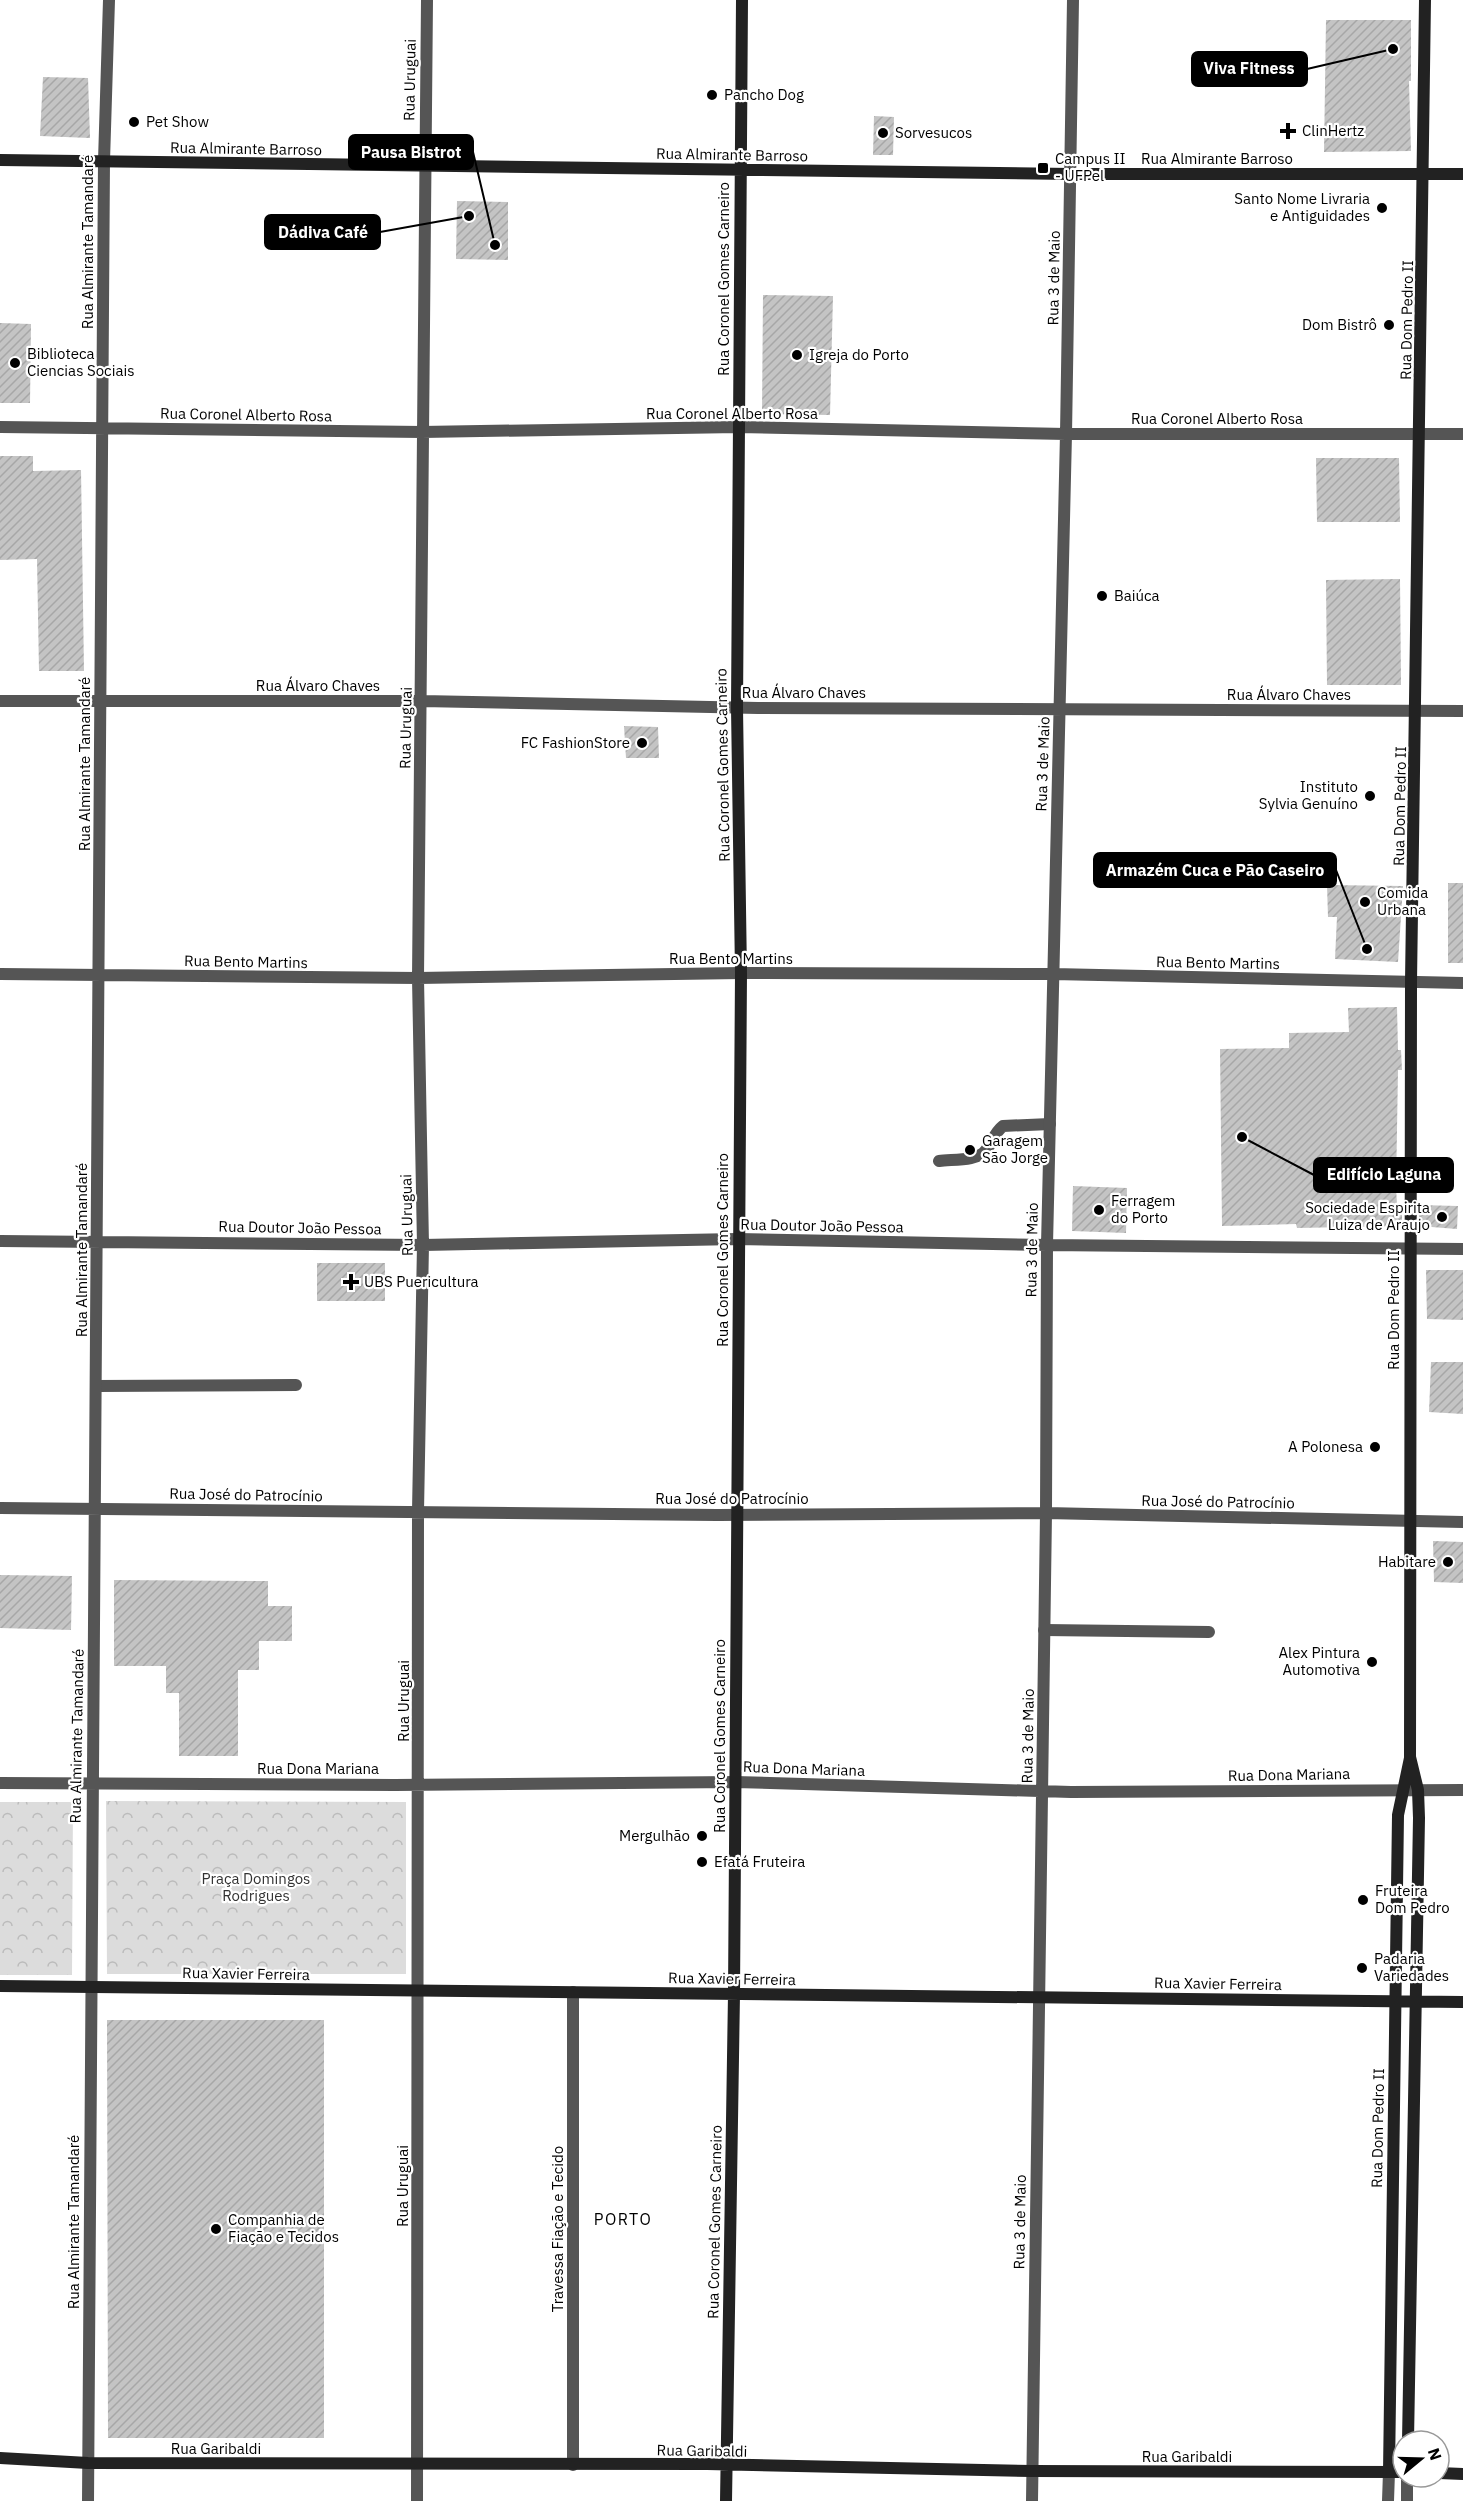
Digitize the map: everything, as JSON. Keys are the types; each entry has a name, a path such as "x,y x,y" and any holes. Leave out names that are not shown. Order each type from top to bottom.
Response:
{"street":[{"name":"Rua Almirante Tamandaré","path":"88,2501 91,1783 96,1508 104,161 108,0"},
{"name":"Rua Uruguai","path":"417,2501 418,1511 423,1245 418,978 422,701 423,167 427,0"},
{"name":"Rua Coronel Gomes Carneiro","path":"726,2501 734,1994 737,1239 741,973 737,708 742,0"},
{"name":"Rua 3 de Maio","path":"1032,2501 1037,1997 1046,1513 1047,1245 1066,434 1073,0"},
{"name":"Rua Dom Pedro II","path":"1408,2429 1418,1790 1410,1757 1408,1522 1411,982 1421,434 1425,0"},
{"name":"Rua Almirante Barroso","path":"0,160 1071,174 1463,174"},
{"name":"Rua Coronel Alberto Rosa","path":"0,427 422,432 738,427 1066,434 1463,434"},
{"name":"Rua Álvaro Chaves","path":"0,701 422,701 737,708 1463,711"},
{"name":"Rua Bento Martins","path":"0,974 418,978 741,973 1053,974 1463,984"},
{"path":"939,1161 980,1156 1003,1126 1050,1124"},
{"name":"Rua Doutor João Pessoa","path":"0,1241 423,1245 737,1239 1463,1249"},
{"path":"96,1386 296,1384"},
{"name":"Rua José do Patrocínio","path":"0,1508 736,1515 1046,1513 1463,1522"},
{"path":"1044,1630 1209,1632"},
{"name":"Rua Dom Pedro II","path":"1388,2501 1398,1815 1401,1789 1410,1757"},
{"name":"Rua Dona Mariana","path":"0,1783 735,1782 1042,1791 1463,1790"},
{"name":"Rua Xavier Ferreira","path":"0,1986 1463,2002"},
{"name":"Travessa Fiação e Tecido","path":"573,1992 573,2465"},
{"path":"1390,2399 1408,2400"},
{"name":"Rua Garibaldi","path":"0,2458 88,2463 726,2465 1032,2471 1389,2472"}],"green space":[{"name":"Praça Domingos Rodrigues","path":"106,1801 406,1802 406,1974 107,1974"},
{"path":"0,1802 73,1802 72,1975 0,1975"}],"building":[{"path":"1326,20 1411,20 1411,81 1409,81 1411,151 1324,152"},
{"path":"43,77 88,78 90,138 40,136"},
{"name":"Sorvesucos","path":"874,116 894,117 893,155 873,155"},
{"path":"457,201 508,202 508,260 456,259"},
{"name":"Igreja do Porto","path":"763,295 833,296 830,415 762,414"},
{"name":"Biblioteca Ciencias Sociais","path":"0,323 31,324 30,403 0,403"},
{"path":"0,456 33,456 33,471 81,470 84,671 39,671 37,559 0,560"},
{"path":"1316,458 1399,458 1400,522 1317,522"},
{"path":"1400,579 1401,685 1327,685 1326,580"},
{"name":"FC FashionStore","path":"624,726 658,727 659,758 626,758"},
{"path":"1448,883 1463,883 1463,963 1448,963"},
{"path":"1327,885 1403,886 1398,962 1335,959 1337,917 1328,917"},
{"path":"1397,1007 1398,1050 1401,1050 1402,1070 1398,1070 1396,1188 1397,1204 1402,1205 1402,1226 1297,1228 1296,1224 1222,1226 1220,1049 1289,1048 1289,1033 1349,1032 1348,1008"},
{"name":"Ferragem do Porto","path":"1073,1186 1127,1188 1126,1233 1072,1231"},
{"name":"Sociedade Espirita Luiza de Araujo","path":"1419,1205 1458,1206 1457,1229 1419,1226"},
{"name":"UBS Puericultura","path":"317,1263 385,1263 385,1301 317,1301"},
{"path":"1426,1270 1463,1270 1463,1320 1427,1319"},
{"path":"1431,1362 1463,1362 1463,1414 1429,1412"},
{"name":"Habitare","path":"1433,1541 1463,1542 1463,1583 1434,1582"},
{"path":"0,1575 72,1576 71,1630 0,1628"},
{"path":"114,1580 268,1581 268,1606 292,1606 292,1641 259,1641 259,1670 238,1670 238,1756 179,1756 179,1693 166,1693 166,1666 114,1666"},
{"name":"Companhia de Fiação e Tecidos","path":"107,2020 324,2020 324,2438 108,2438"}],"place":[{"name":"Viva Fitness","path":"1393,49"},
{"name":"Pancho Dog","path":"712,95"},
{"name":"Pet Show","path":"134,122"},
{"name":"ClinHertz","path":"1288,131"},
{"name":"Sorvesucos","path":"883,133"},
{"name":"Campus II - UFPel","path":"1043,168"},
{"name":"Santo Nome Livraria e Antiguidades","path":"1382,208"},
{"name":"Dádiva Café","path":"469,216"},
{"name":"Pausa Bistrot","path":"495,245"},
{"name":"Dom Bistrô","path":"1389,325"},
{"name":"Igreja do Porto","path":"797,355"},
{"name":"Biblioteca Ciencias Sociais","path":"15,363"},
{"name":"Baiúca","path":"1102,596"},
{"name":"FC FashionStore","path":"642,743"},
{"name":"Instituto Sylvia Genuíno","path":"1370,796"},
{"name":"Comida Urbana","path":"1365,902"},
{"name":"Armazém Cuca e Pão Caseiro","path":"1367,949"},
{"name":"Edifício Laguna","path":"1242,1137"},
{"name":"Garagem São Jorge","path":"970,1150"},
{"name":"Ferragem do Porto","path":"1099,1210"},
{"name":"Sociedade Espirita Luiza de Araujo","path":"1442,1217"},
{"name":"UBS Puericultura","path":"351,1282"},
{"name":"A Polonesa","path":"1375,1447"},
{"name":"Habitare","path":"1448,1562"},
{"name":"Alex Pintura Automotiva","path":"1372,1662"},
{"name":"Mergulhão","path":"702,1836"},
{"name":"Efatá Fruteira","path":"702,1862"},
{"name":"Fruteira Dom Pedro","path":"1363,1900"},
{"name":"Padaria Variedades","path":"1362,1968"},
{"name":"Companhia de Fiação e Tecidos","path":"216,2229"}],"district":[{"name":"PORTO","path":"623,2219"}]}
